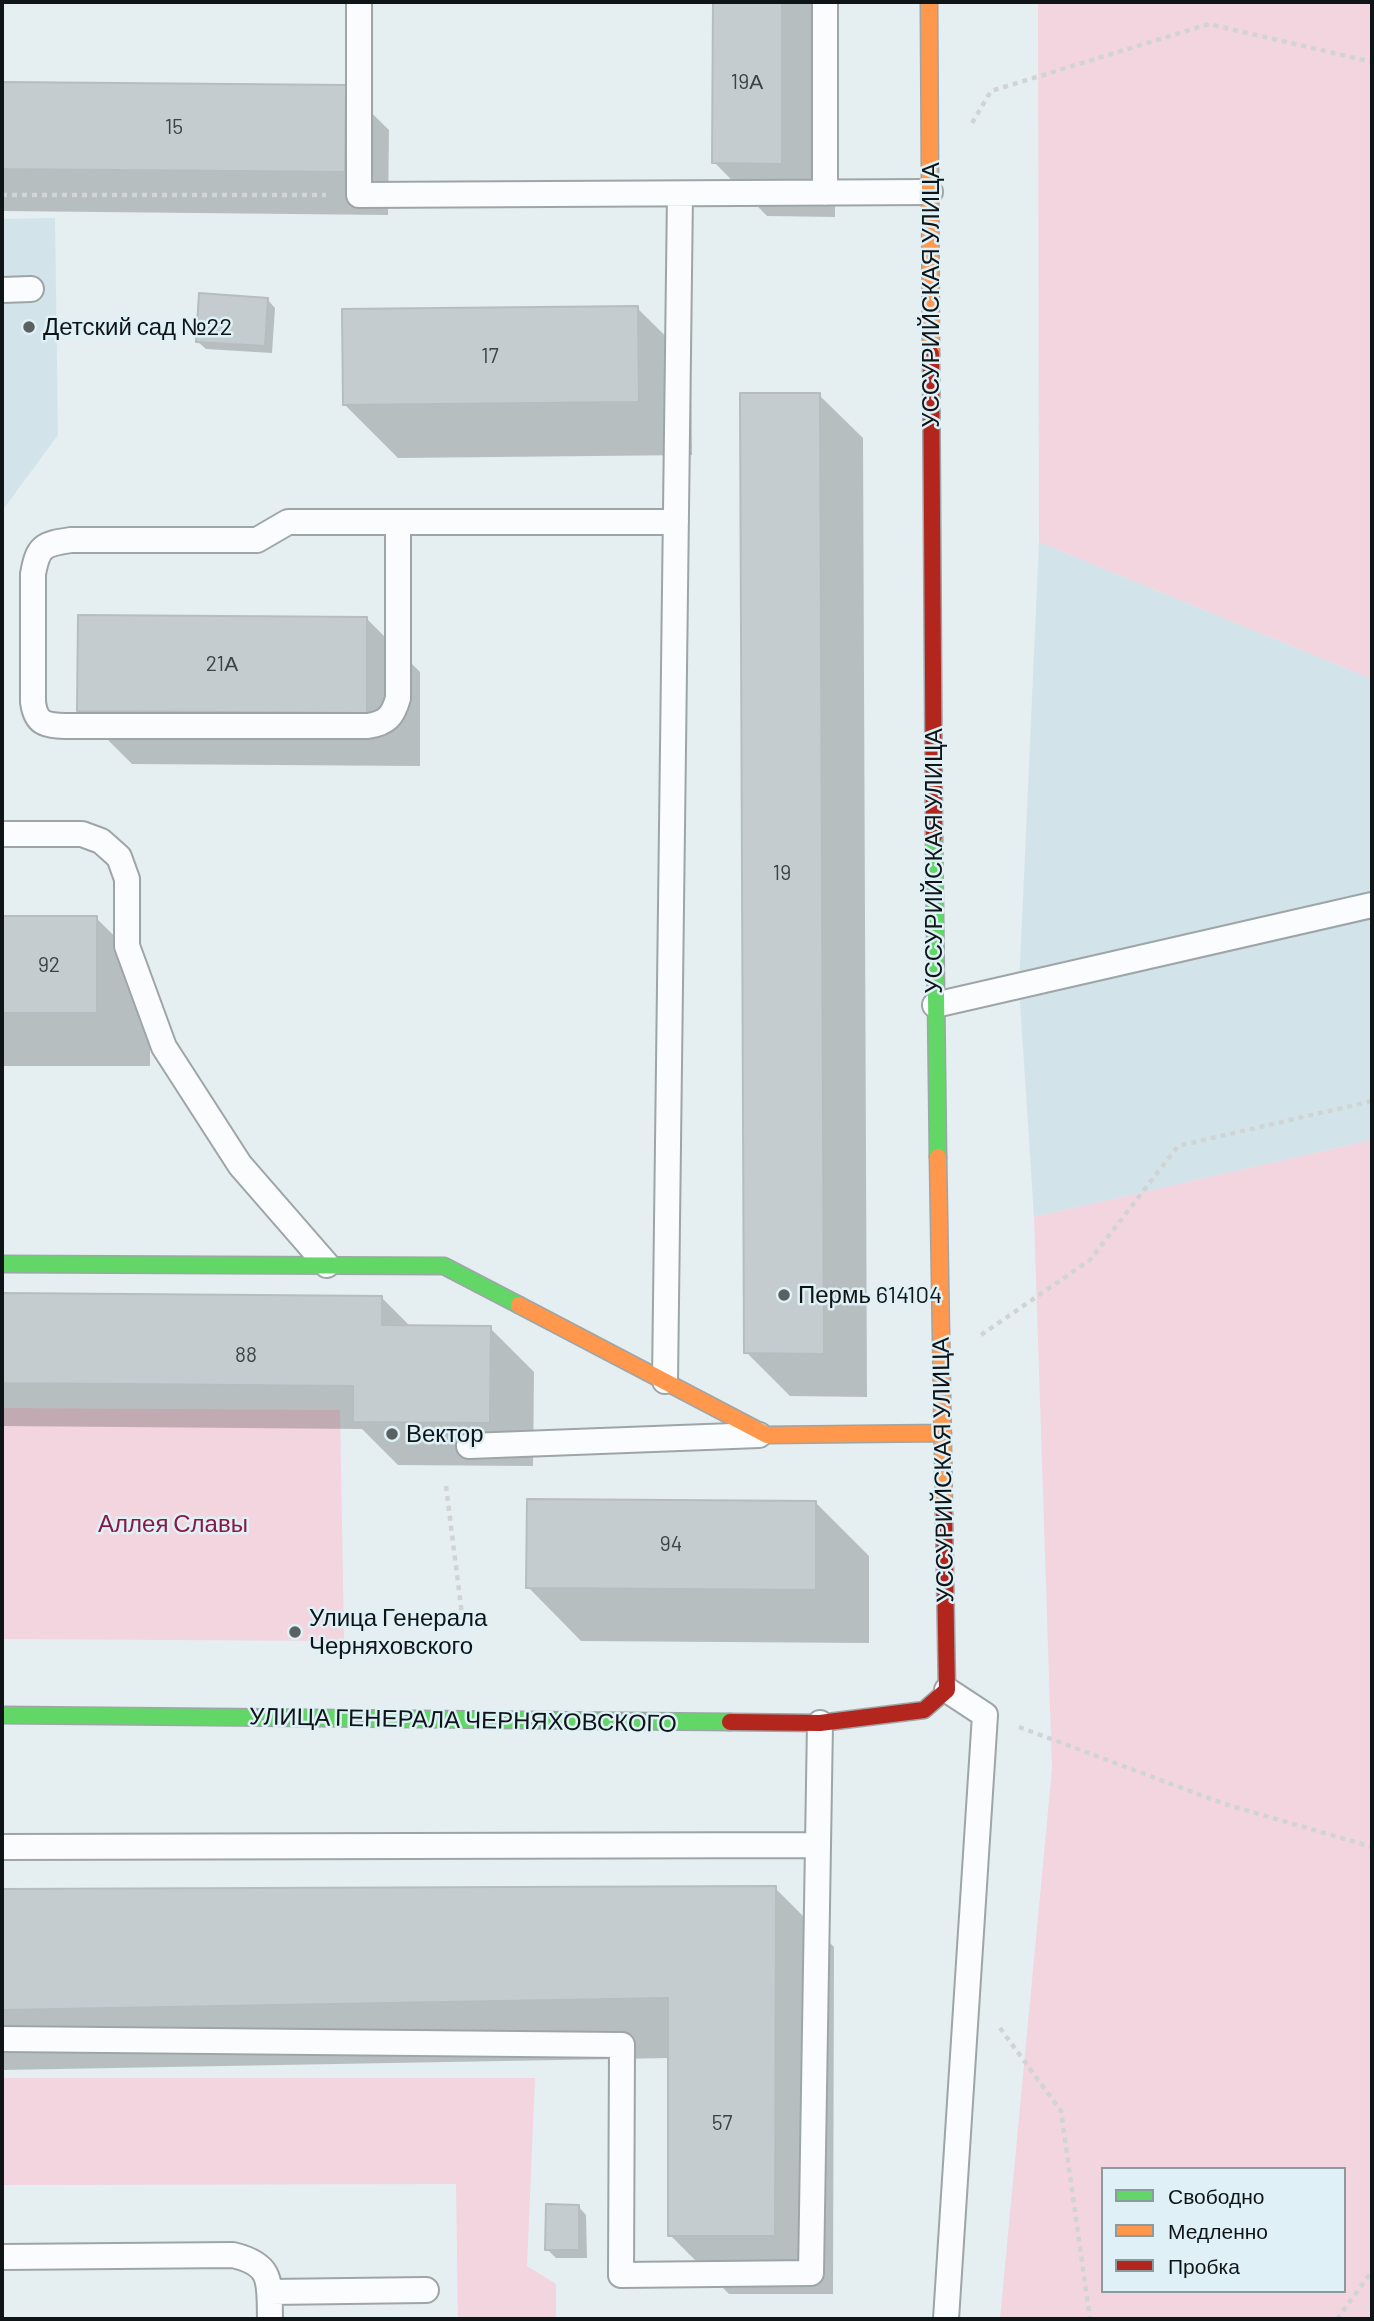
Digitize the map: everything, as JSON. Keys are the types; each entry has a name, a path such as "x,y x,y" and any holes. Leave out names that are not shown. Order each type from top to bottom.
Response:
{"street":[{"name":"УССУРИЙСКАЯ УЛИЦА","path":"929,2 935,1005 947,1690"},
{"path":"2,1264 444,1266 767,1435 943,1433"},
{"name":"УЛИЦА ГЕНЕРАЛА ЧЕРНЯХОВСКОГО","path":"2,1715 820,1723 924,1710 947,1690"}],"lane":[{"path":"359,2 359,195 930,192"},
{"path":"825,2 825,192"},
{"path":"665,1381 680,194"},
{"path":"2,290 30,289"},
{"path":"398,522 398,698 394,713 383,723 368,726 65,726 46,724 35,714 33,574 36,557 48,543 71,540 257,540 288,522 398,522 676,522"},
{"path":"2,834 82,834 101,841 119,857 127,879 127,946 164,1047 240,1165 327,1265"},
{"path":"935,1005 1372,905"},
{"path":"469,1446 767,1435"},
{"path":"946,2319 985,1715 947,1690"},
{"path":"2,2039 622,2045 621,2275 811,2273 820,1723"},
{"path":"2,1847 818,1845"},
{"path":"2,2257 233,2255 252,2259 266,2272 270,2292 270,2319"},
{"path":"270,2292 426,2290"}],"path":[{"path":"971,125 991,91 1209,24 1372,62"},
{"path":"2,195 359,195"},
{"path":"942,1362 1090,1260 1178,1146 1372,1101"},
{"path":"446,1486 462,1615"},
{"path":"985,1715 1225,1804 1372,1847"},
{"path":"968,1985 1061,2110 1090,2319"},
{"path":"1337,2319 1372,2271"}],"shaded area":[{"name":"Детский сад №22","path":"55,218 58,435 2,511 2,219"},
{"path":"1039,542 1372,679 1372,1140 1034,1217 1019,987"}],"green space":[{"path":"1038,2 1372,2 1372,679 1039,542"},
{"path":"1372,1140 1372,2319 1000,2319 1052,1769 1034,1217"},
{"name":"Аллея Славы","path":"2,1408 340,1410 344,1641 2,1639"},
{"path":"2,2078 535,2078 527,2266 556,2284 556,2319 458,2319 456,2184 2,2185"}],"building":[{"path":"713,2 782,2 782,164 712,163"},
{"path":"2,82 346,85 345,172 2,169"},
{"path":"199,293 268,298 265,346 196,342"},
{"path":"638,306 639,402 343,405 342,309"},
{"path":"740,393 820,393 824,1354 744,1353"},
{"path":"78,615 367,617 367,713 77,711"},
{"path":"2,916 97,916 97,1013 2,1013"},
{"path":"2,1293 382,1296 382,1325 491,1326 490,1423 353,1422 353,1386 2,1383"},
{"path":"527,1499 816,1501 816,1590 526,1588"},
{"path":"776,1886 775,2236 668,2236 668,1998 2,2010 2,1889"},
{"path":"546,2204 579,2205 579,2250 545,2250"}],"traffic: fast":[{"path":"934,836 938,1157"},
{"path":"2,1264 444,1266 519,1305"},
{"path":"2,1715 730,1722"}],"traffic: slow":[{"path":"929,2 931,354"},
{"path":"938,1157 944,1514"},
{"path":"519,1305 767,1435 943,1433"}],"traffic: jam":[{"path":"931,354 934,836"},
{"path":"730,1722 820,1723 924,1710 947,1690 944,1514"}],"place":[{"name":"Детский сад №22","path":"29,327"},
{"name":"Пермь 614104","path":"784,1295"},
{"name":"Вектор","path":"392,1434"},
{"name":"Улица Генерала Черняховского","path":"295,1632"}]}
